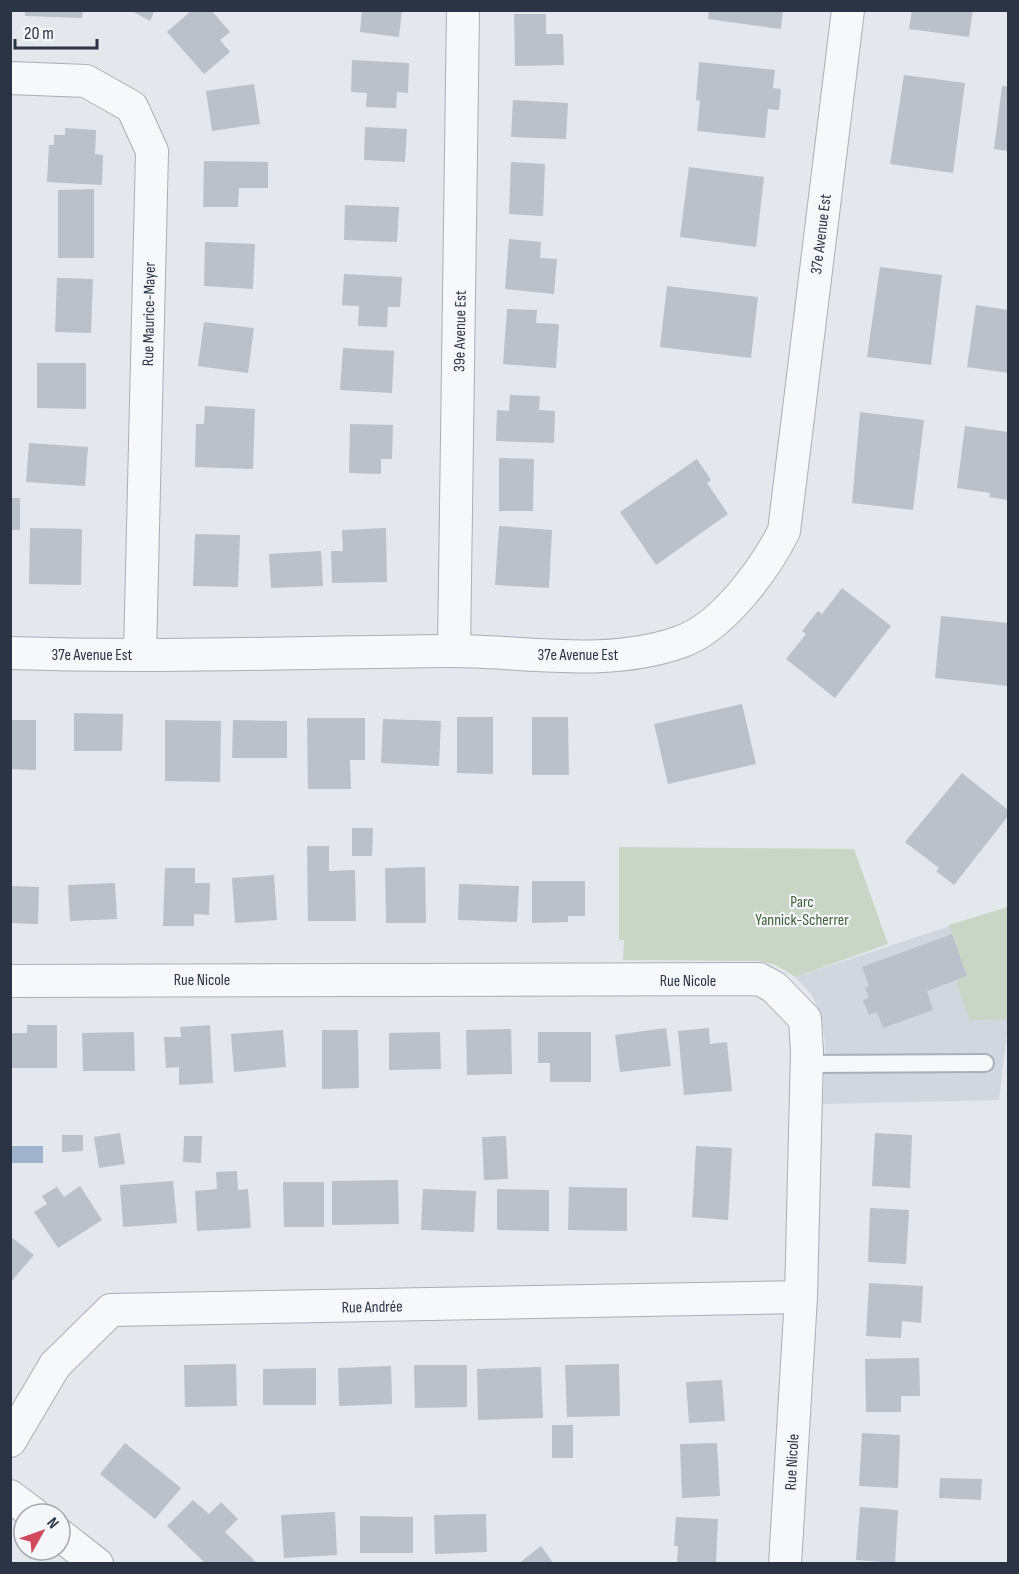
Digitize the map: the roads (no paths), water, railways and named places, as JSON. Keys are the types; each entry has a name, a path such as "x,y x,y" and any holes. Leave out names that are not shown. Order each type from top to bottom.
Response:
{"street":[{"name":"39e Avenue Est","path":"454,651 463,10"},
{"name":"37e Avenue Est","path":"10,653 454,651 611,657 682,642 728,609 771,556 784,531 848,10"},
{"name":"Rue Maurice-Mayer","path":"10,78 86,81 132,106 152,151 140,654"},
{"name":"Rue Nicole","path":"10,981 759,979 774,987 805,1019 807,1064 801,1297 785,1563"},
{"name":"Rue Andrée","path":"10,1441 55,1365 111,1310 801,1297"},
{"path":"72,1543 97,1563"}],"lane":[{"path":"807,1064 985,1063"}],"water":[{"path":"11,1146 43,1146 43,1163 11,1163"}],"park label":[{"name":"Parc Yannick-Scherrer","path":"802,910"}]}
